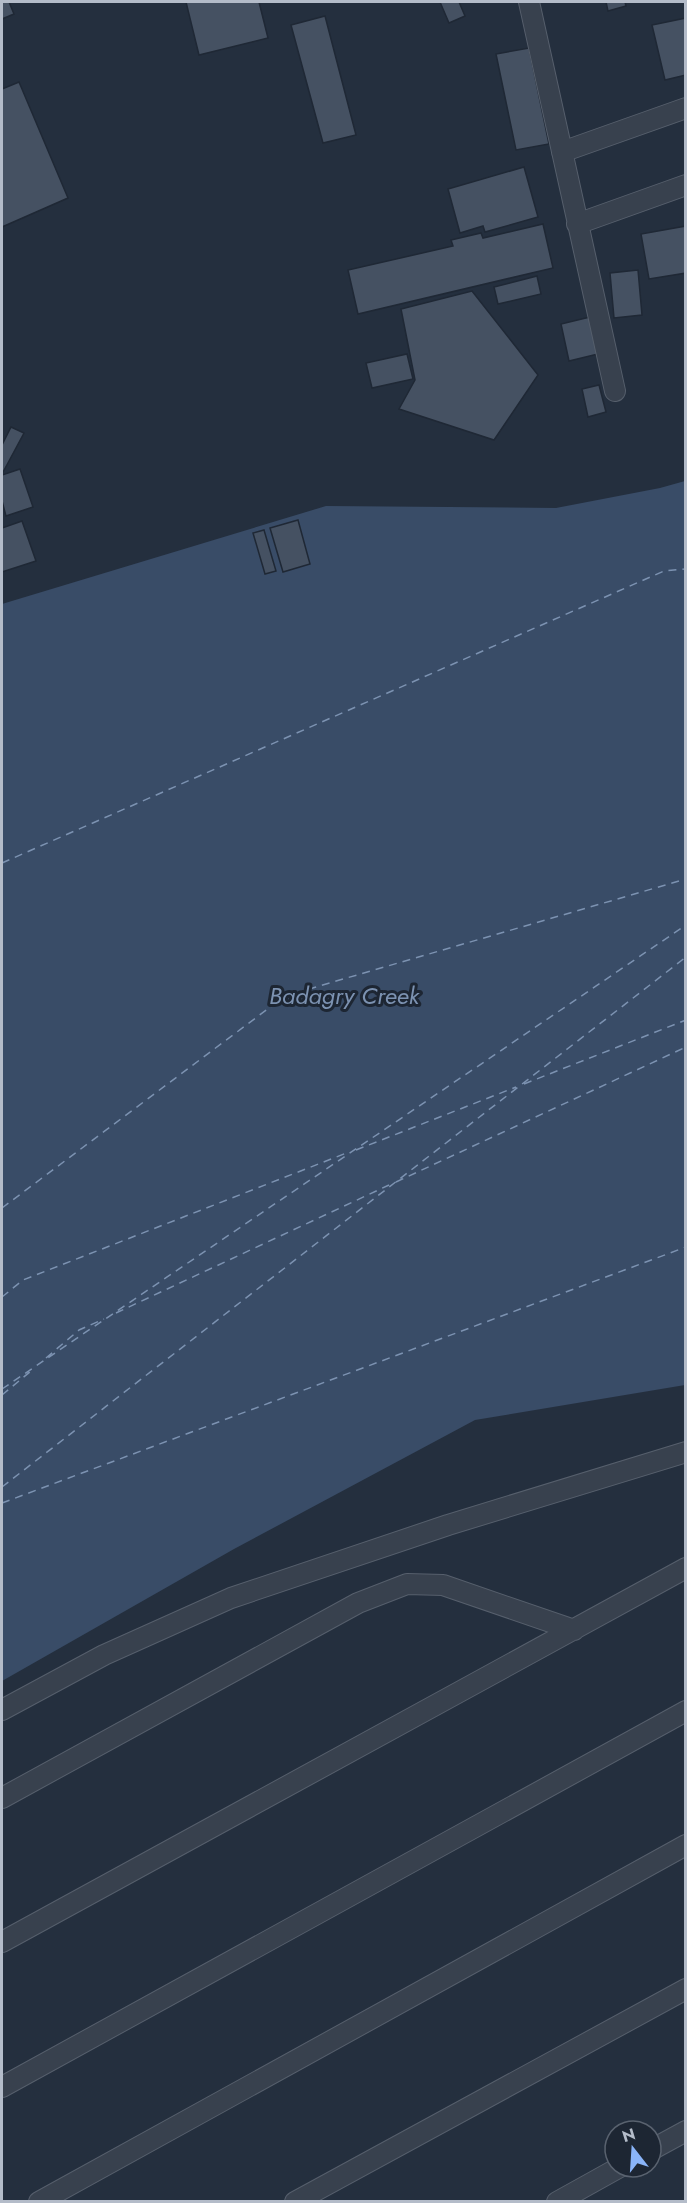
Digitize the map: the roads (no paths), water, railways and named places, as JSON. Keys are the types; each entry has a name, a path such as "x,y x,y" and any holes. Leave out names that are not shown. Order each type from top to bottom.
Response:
{"lane":[{"path":"529,2 615,391"},
{"path":"562,152 686,108"},
{"path":"578,224 686,185"},
{"path":"2,1710 104,1655 231,1598 448,1525 686,1452"},
{"path":"2,1942 686,1568"},
{"path":"2,1798 358,1603 407,1584 443,1586 574,1630"},
{"path":"2,2088 686,1711"},
{"path":"39,2202 686,1845"},
{"path":"295,2202 686,1989"},
{"path":"663,2143 686,2131"},
{"path":"557,2202 603,2176"}],"water":[{"name":"Badagry Creek","path":"685,481 685,1385 475,1420 234,1549 2,1681 2,604 326,506 556,508"}]}
